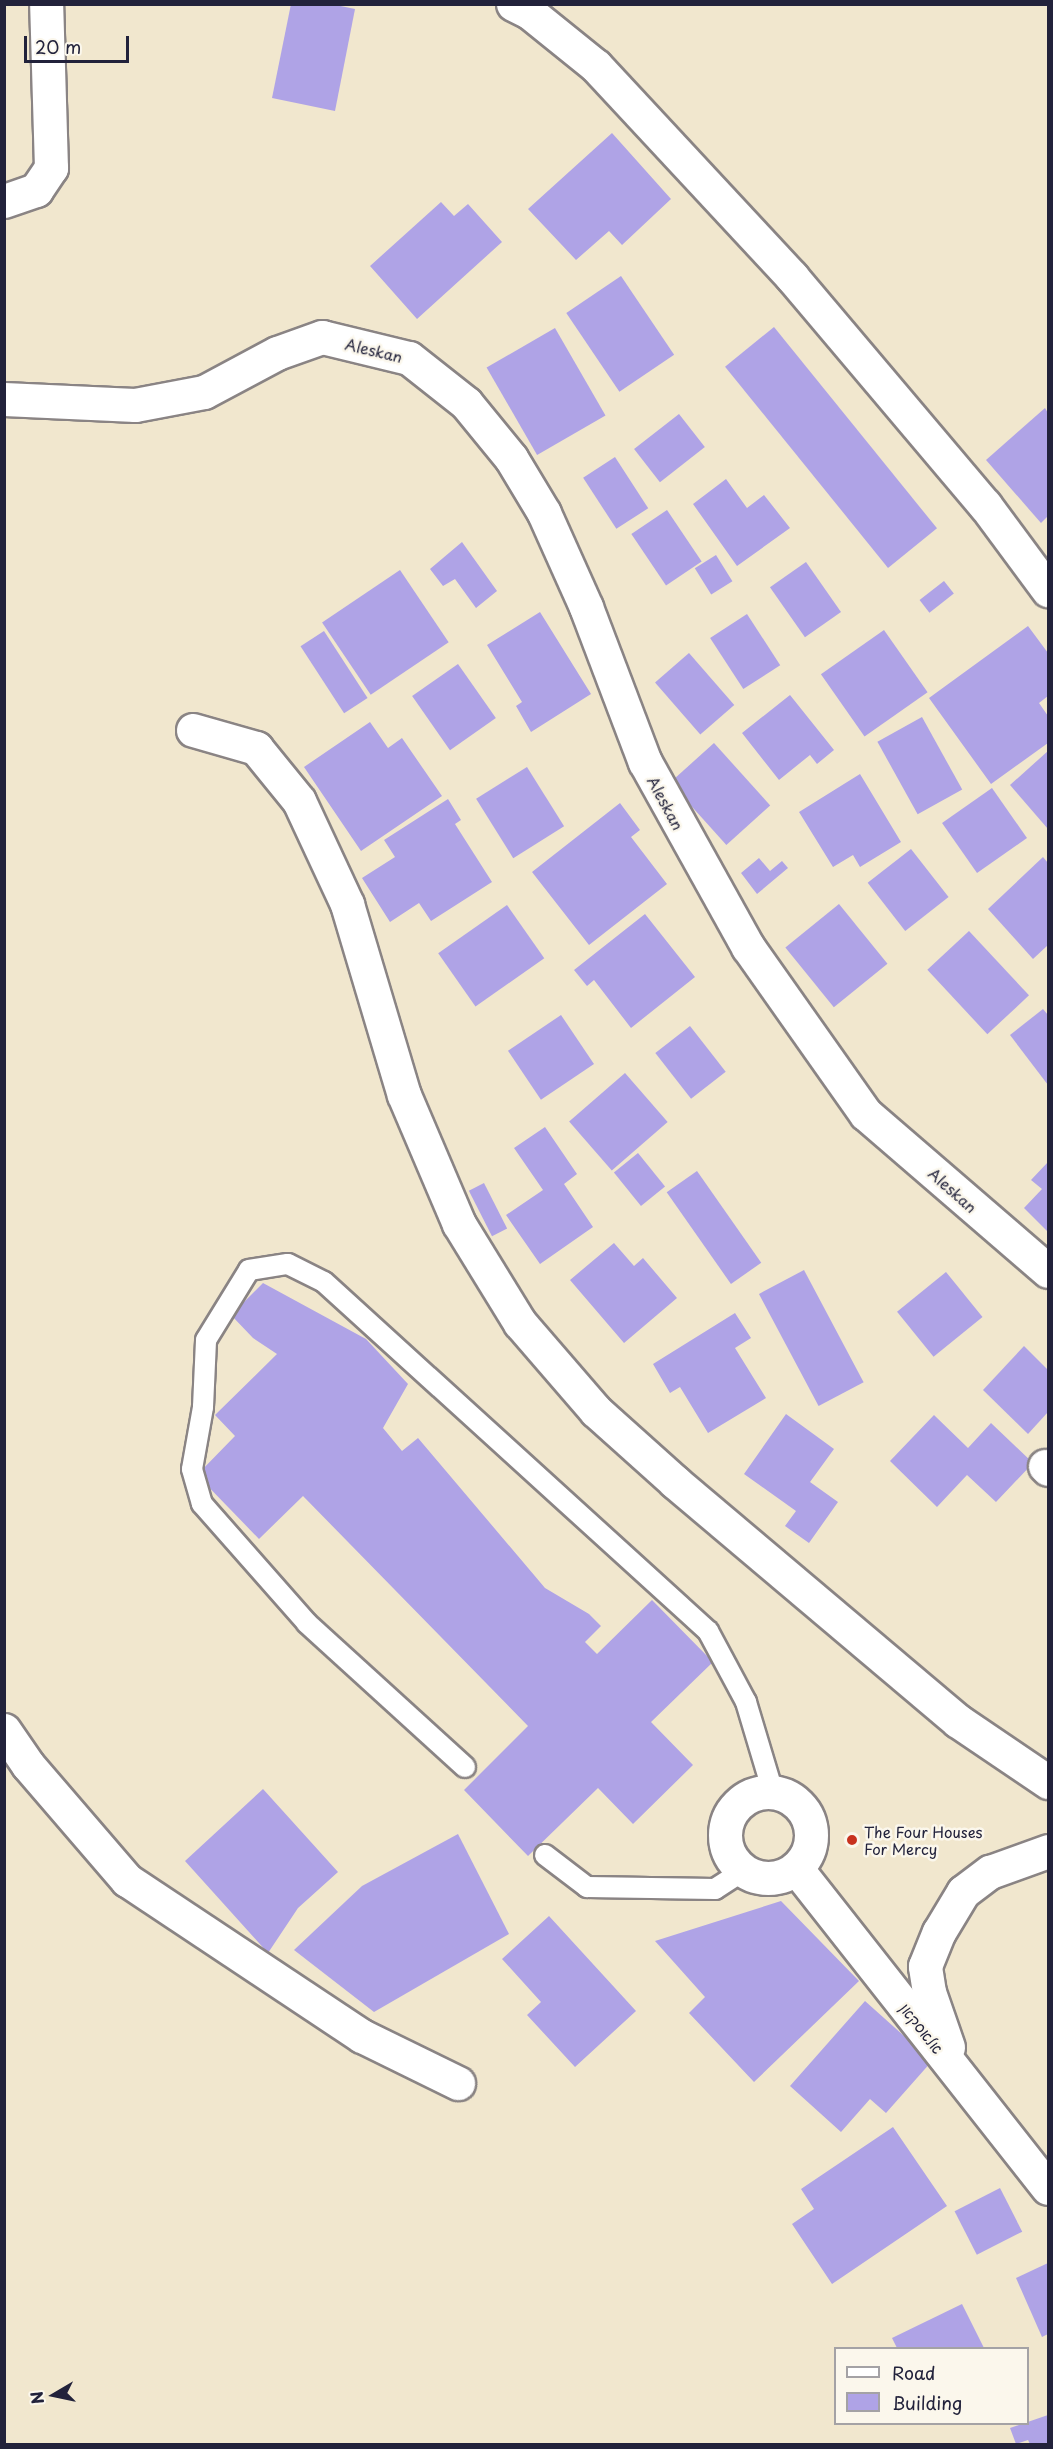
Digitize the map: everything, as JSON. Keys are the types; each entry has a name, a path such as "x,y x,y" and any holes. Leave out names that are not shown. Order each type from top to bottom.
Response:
{"street":[{"path":"4,201 36,190 51,168 46,4"},
{"path":"513,4 529,12 596,66 792,277 985,505 1048,590"},
{"name":"Aleskan","path":"4,399 135,405 204,392 277,353 322,337 408,358 466,403 511,458 544,513 582,598 645,762 748,947 866,1114 1048,1272"},
{"path":"193,730 256,748 299,801 347,904 404,1095 459,1224 520,1323 596,1411 675,1482 958,1722 1048,1782"},
{"path":"4,1730 28,1765 127,1880 362,2036 458,2084"},
{"path":"773,1792 798,1804 811,1829 805,1857 796,1868 770,1878 743,1871 726,1848 728,1819 745,1798 773,1792"},
{"path":"957,2072 929,1992 925,1966 939,1932 963,1892 990,1872 1048,1851"},
{"name":"אלאסקאן","path":"796,1868 957,2072 1046,2178"}],"lane":[{"path":"465,1767 307,1623 202,1504 192,1469 203,1407 206,1340 249,1270 288,1264 324,1282 708,1631 746,1702 773,1792"},
{"path":"544,1855 587,1887 715,1889 743,1871"}],"building":[{"path":"291,4 331,4 355,9 335,111 272,98"},
{"path":"612,133 671,199 622,245 609,231 576,260 528,209"},
{"path":"441,202 454,216 468,204 502,242 417,319 370,266"},
{"path":"621,276 674,355 619,392 566,313"},
{"path":"774,327 937,528 888,568 725,367"},
{"path":"555,328 606,415 537,455 487,368"},
{"path":"1045,408 1048,413 1048,516 1041,523 986,460"},
{"path":"679,414 705,447 660,482 634,449"},
{"path":"615,457 648,508 616,529 583,478"},
{"path":"726,479 747,508 764,495 790,528 737,566 693,504"},
{"path":"667,510 702,561 666,585 631,534"},
{"path":"462,542 497,591 476,608 455,579 443,586 430,569"},
{"path":"716,555 732,581 711,595 695,568"},
{"path":"806,562 841,612 805,637 770,587"},
{"path":"400,570 449,642 371,695 322,623"},
{"path":"944,581 954,594 929,613 920,600"},
{"path":"540,612 591,694 531,732 516,706 522,702 487,645"},
{"path":"747,614 780,665 743,689 710,638"},
{"path":"1028,626 1048,653 1048,696 1039,703 1048,716 1048,743 991,784 929,698"},
{"path":"884,630 928,692 865,736 821,674"},
{"path":"324,631 368,698 344,713 301,646"},
{"path":"689,653 734,705 700,735 655,683"},
{"path":"458,664 496,718 450,750 412,696"},
{"path":"790,695 834,750 817,764 810,755 779,780 742,733"},
{"path":"922,717 962,790 918,814 877,742"},
{"path":"370,722 388,748 402,738 442,796 361,851 304,767"},
{"path":"714,743 770,805 726,845 670,782"},
{"path":"1048,751 1048,829 1010,785"},
{"path":"527,767 564,826 513,858 476,799"},
{"path":"860,774 901,842 860,867 853,855 833,867 799,812"},
{"path":"992,788 1027,838 977,873 942,823"},
{"path":"448,799 461,820 455,824 492,882 431,921 419,903 390,922 362,878 395,857 384,840"},
{"path":"620,803 640,830 631,837 667,884 589,945 532,872"},
{"path":"911,849 949,897 905,931 868,883"},
{"path":"1043,857 1048,863 1048,945 1033,959 988,909"},
{"path":"759,858 770,871 782,861 788,868 757,894 741,873"},
{"path":"839,904 887,964 834,1007 785,947"},
{"path":"507,905 544,958 475,1006 438,953"},
{"path":"645,914 695,977 631,1028 594,980 587,986 574,970"},
{"path":"969,931 1029,995 987,1034 927,970"},
{"path":"1043,1009 1048,1015 1048,1085 1010,1035"},
{"path":"561,1015 594,1064 541,1100 508,1051"},
{"path":"690,1026 726,1072 691,1099 655,1053"},
{"path":"625,1073 668,1122 612,1171 569,1122"},
{"path":"545,1127 577,1174 564,1184 593,1227 540,1264 506,1215 543,1190 514,1148"},
{"path":"638,1153 665,1186 641,1206 614,1173"},
{"path":"1048,1162 1048,1232 1024,1208 1042,1189 1031,1180"},
{"path":"697,1171 761,1263 731,1284 667,1192"},
{"path":"484,1183 507,1228 492,1236 469,1191"},
{"path":"614,1243 634,1266 643,1258 677,1298 624,1343 570,1280"},
{"path":"804,1270 864,1382 819,1406 759,1294"},
{"path":"946,1272 983,1317 934,1357 897,1312"},
{"path":"263,1283 366,1339 408,1384 383,1428 402,1451 418,1438 545,1588 589,1614 601,1626 585,1642 597,1654 652,1600 713,1662 651,1722 693,1765 633,1824 598,1788 528,1856 464,1790 528,1726 303,1496 259,1539 197,1475 235,1436 215,1415 277,1354 253,1338 231,1315"},
{"path":"735,1313 751,1338 735,1348 766,1398 708,1433 680,1387 670,1393 653,1364"},
{"path":"1024,1346 1048,1370 1048,1412 1028,1434 983,1390"},
{"path":"786,1414 834,1449 810,1482 838,1502 809,1543 785,1526 796,1511 744,1474"},
{"path":"934,1415 968,1448 991,1423 1033,1463 996,1502 967,1475 937,1507 890,1461"},
{"path":"263,1789 338,1872 298,1908 268,1953 185,1861"},
{"path":"458,1834 509,1934 374,2012 294,1950 362,1886"},
{"path":"781,1901 859,1981 754,2082 689,2013 705,1997 655,1941"},
{"path":"549,1916 636,2011 575,2067 527,2015 541,2002 502,1959"},
{"path":"865,2001 932,2061 886,2113 870,2099 841,2132 790,2086"},
{"path":"893,2127 947,2206 832,2284 792,2224 814,2209 801,2189"},
{"path":"1000,2188 1022,2232 977,2255 955,2211"},
{"path":"1048,2263 1048,2334 1042,2337 1016,2278"},
{"path":"962,2304 984,2347 896,2347 892,2338"},
{"path":"1048,2415 1048,2444 1030,2444 1028,2440 1016,2444 1010,2428 1029,2425 1029,2422"}],"place":[{"name":"The Four Houses For Mercy","path":"852,1840"}]}
